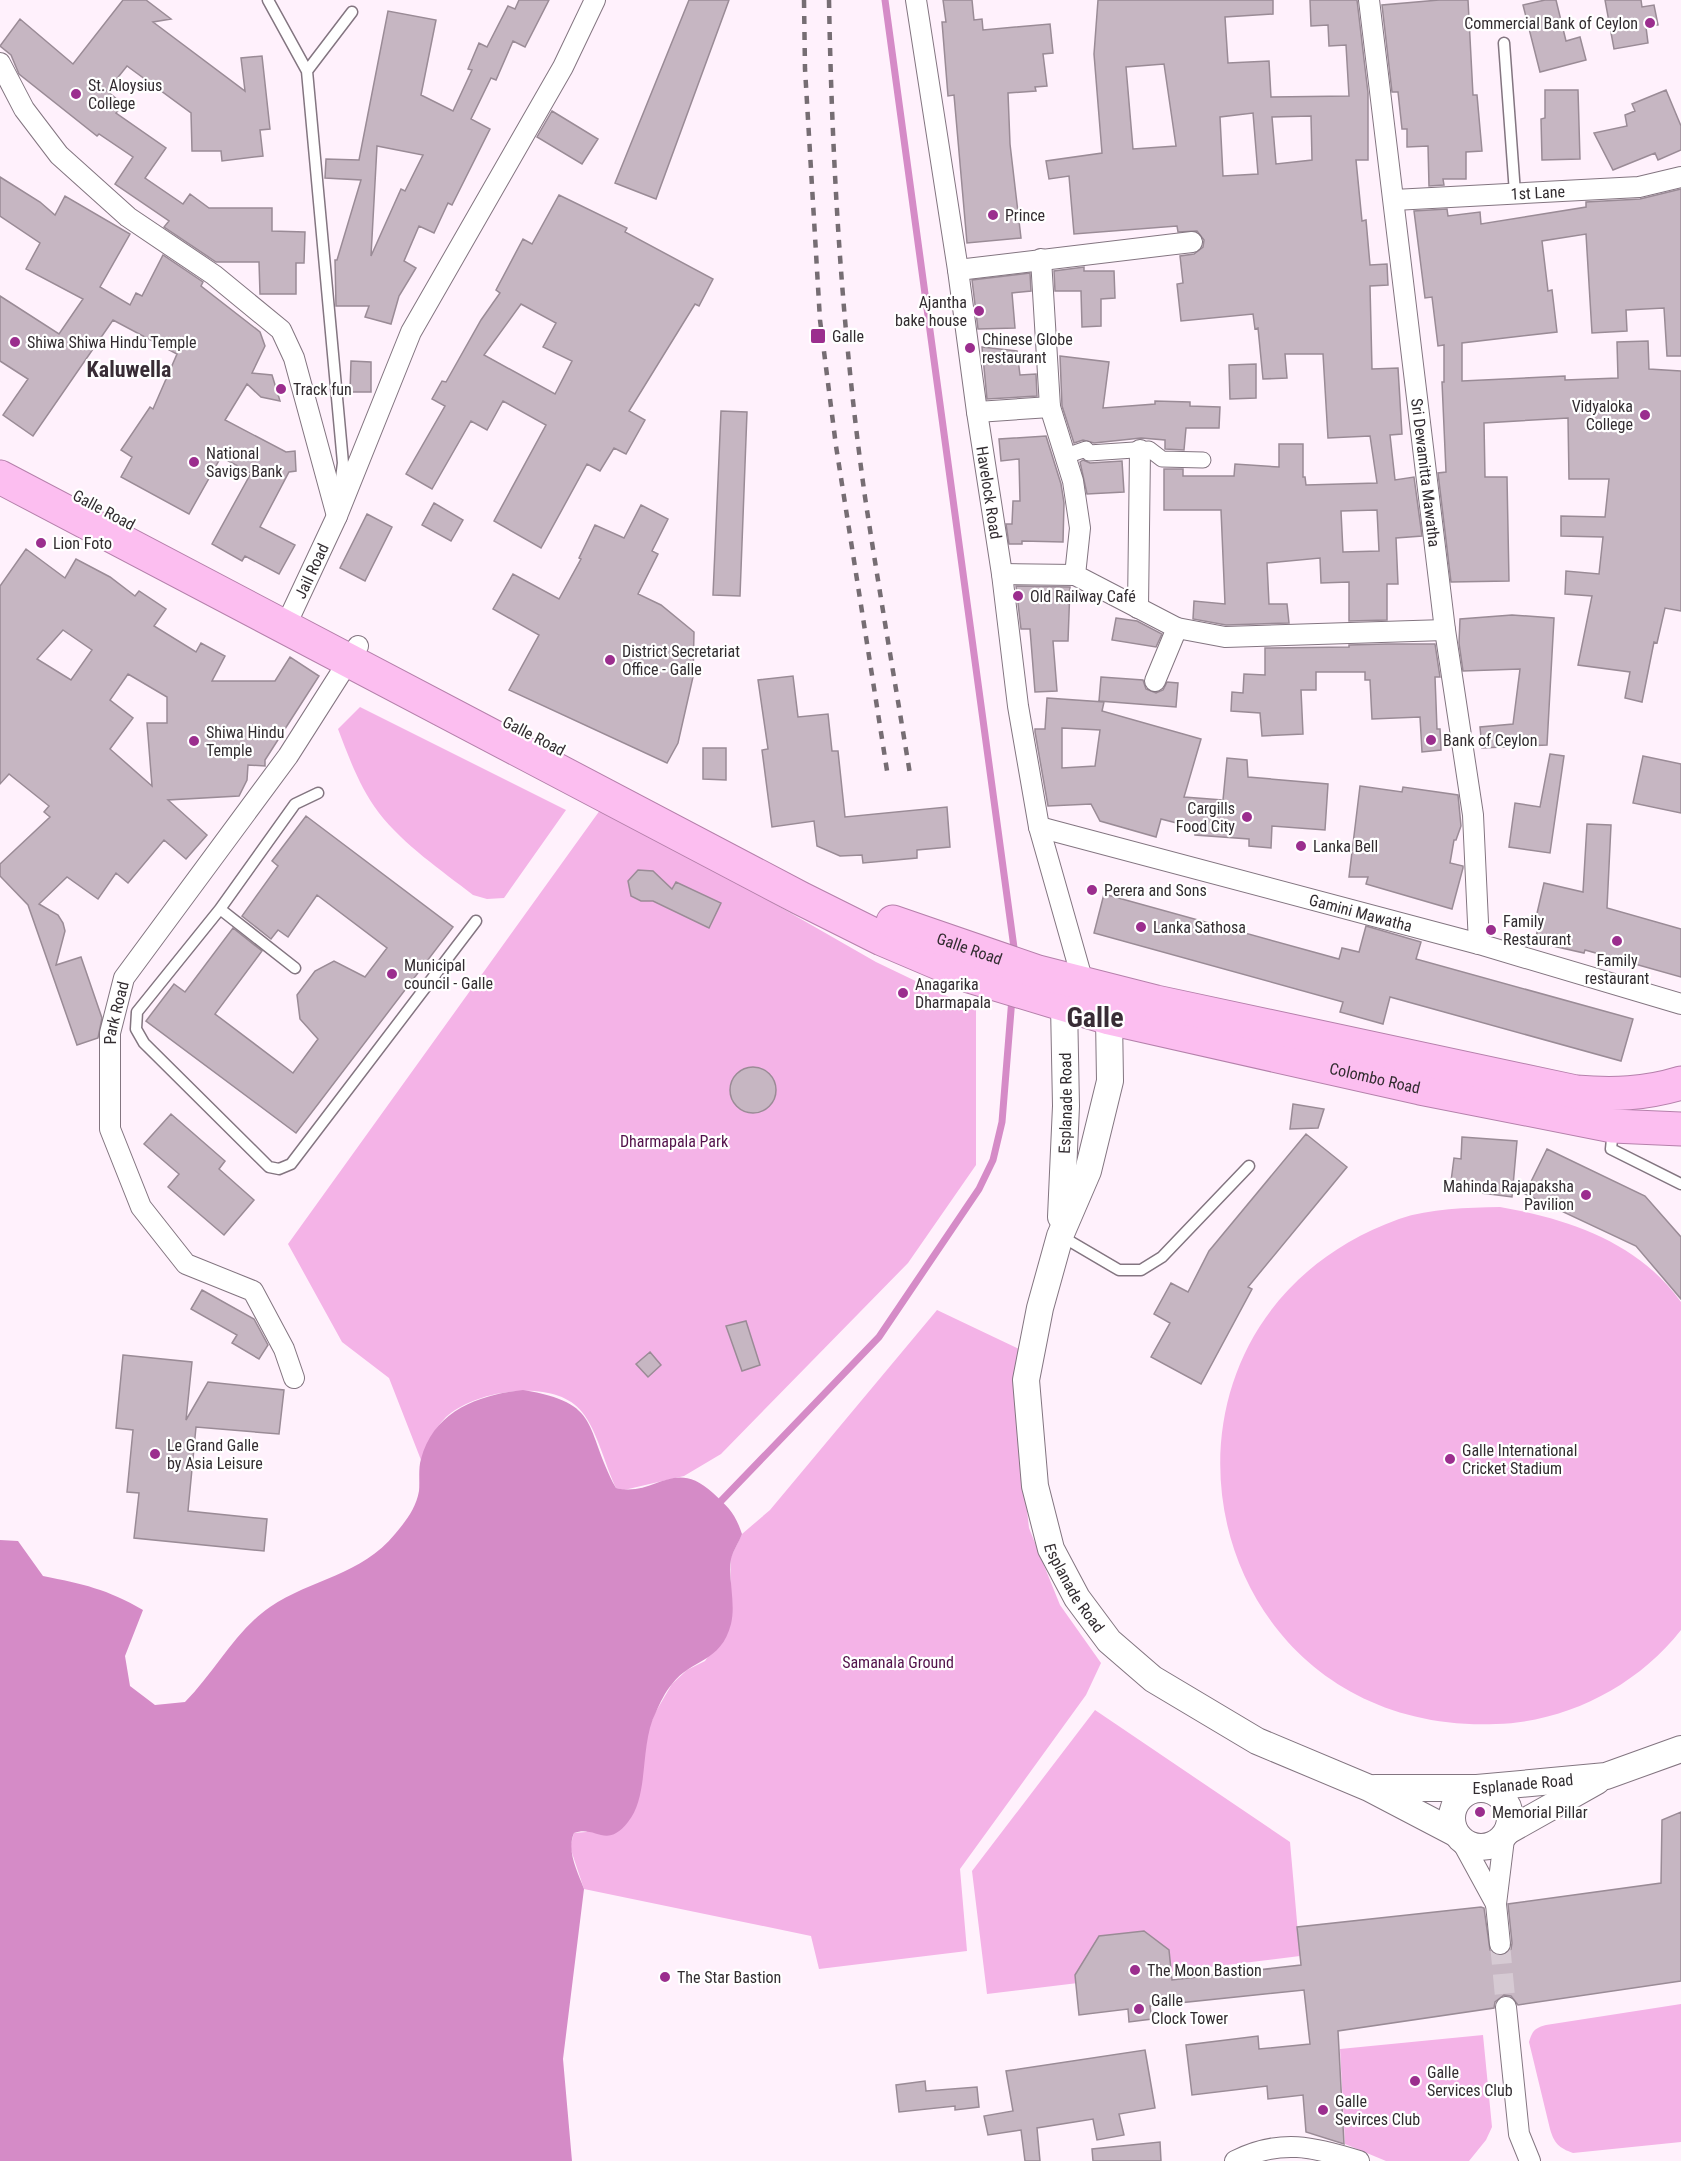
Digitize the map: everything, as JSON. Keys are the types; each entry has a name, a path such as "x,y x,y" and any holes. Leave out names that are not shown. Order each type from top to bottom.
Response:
{"highway":[{"name":"Galle Road","path":"0,455 579,780 810,903 882,939 975,964 1073,998"},
{"name":"Galle Road","path":"0,477 289,619"},
{"name":"Colombo Road","path":"1073,998 1109,1018 1420,1088 1613,1126 1681,1129"},
{"name":"Colombo Road","path":"1073,998 1156,1002 1576,1092 1615,1095 1657,1090 1681,1083"}],"street":[{"name":"Jail Road","path":"289,619 337,516 411,332 563,67 595,0"},
{"name":"Havelock Road","path":"916,0 1002,574 1009,649 1039,827 1073,998"},
{"name":"Sri Dewamitta Mawatha","path":"1369,0 1445,630 1473,815 1479,944"},
{"path":"0,63 24,109 59,155 128,217 214,275 281,330 294,358 337,516"},
{"name":"1st Lane","path":"1394,200 1640,187 1681,177"},
{"path":"958,270 1192,242"},
{"path":"1041,259 1050,407 1066,456 1080,528 1075,575"},
{"path":"976,412 1050,407"},
{"path":"1066,456 1086,449 1089,453 1149,449 1162,459 1203,460"},
{"path":"1138,608 1140,450"},
{"path":"1002,574 1075,575 1177,628 1225,638 1445,630"},
{"path":"1155,681 1177,628"},
{"name":"Park Road","path":"294,1378 284,1349 253,1291 186,1264 141,1207 110,1129 110,1033 124,978 288,756 353,654"},
{"name":"Gamini Mawatha","path":"1039,827 1479,944 1681,1004"},
{"name":"Esplanade Road","path":"1060,1236 1073,998"},
{"name":"Esplanade Road","path":"1109,1018 1110,1081 1108,1092 1088,1171 1060,1236 1040,1308 1026,1380 1035,1486 1052,1549 1077,1598 1109,1641 1153,1679 1257,1741 1369,1788 1457,1835"},
{"name":"Esplanade Road","path":"1506,1835 1606,1776 1681,1749"},
{"name":"Esplanade Road","path":"1369,1788 1477,1788 1606,1776"},
{"path":"1496,1904 1457,1835 1452,1819 1455,1805 1464,1795 1477,1788 1497,1793 1506,1802 1511,1820 1506,1835 1496,1904 1500,1944"},
{"path":"1457,1835 1473,1846 1481,1848 1506,1835"},
{"path":"1506,2007 1519,2134 1530,2161"},
{"path":"1513,2161 1519,2134"},
{"path":"1235,2161 1247,2155 1283,2146 1304,2146 1359,2161"}],"lane":[{"path":"268,0 307,71 342,463 337,516"},
{"path":"307,71 352,12"},
{"path":"1504,43 1515,193"},
{"path":"318,793 295,804 220,909 137,1012 136,1029 144,1043 269,1167 279,1168 291,1164 476,921"},
{"path":"220,909 295,968"},
{"path":"1613,1126 1611,1149 1681,1184"},
{"path":"1060,1236 1119,1270 1141,1270 1162,1257 1249,1166"}],"green space":[{"path":"360,707 566,810 504,898 487,899 473,895 411,846 379,813 361,783 338,729"},
{"name":"Dharmapala Park","path":"603,806 876,962 976,1010 976,1165 908,1263 721,1454 684,1476 624,1490 616,1488 596,1438 582,1412 570,1401 553,1394 535,1391 495,1394 459,1408 446,1417 438,1427 421,1460 389,1378 342,1342 288,1244"},
{"name":"Galle International Cricket Stadium","path":"1500,1207 1551,1218 1600,1236 1644,1264 1664,1281 1681,1302 1681,1630 1644,1668 1599,1697 1549,1716 1523,1722 1496,1724 1392,1710 1312,1665 1255,1597 1225,1515 1223,1428 1250,1343 1308,1271 1399,1219 1411,1215 1462,1208"},
{"name":"Samanala Ground","path":"937,1310 1021,1350 1020,1446 1029,1528 1060,1605 1101,1663 1086,1695 960,1869 967,1951 819,1969 811,1936 584,1889 570,1847 574,1833 586,1832 639,1793 648,1730 655,1713 672,1684 687,1670 705,1661 731,1622 731,1557 742,1534 770,1510"},
{"path":"1095,1710 1290,1842 1300,1956 987,1994 972,1871"},
{"path":"1681,2004 1681,2142 1573,2153 1561,2147 1553,2138 1550,2129 1529,2042 1535,2030 1546,2025"},
{"name":"Galle Services Club","path":"1483,2035 1492,2127 1486,2140 1469,2161 1386,2161 1345,2144 1340,2049"}],"shaded area":[{"path":"523,1390 549,1395 567,1402 579,1411 587,1421 616,1488 630,1490 664,1480 686,1478 699,1483 727,1507 737,1521 742,1534 731,1559 732,1616 726,1637 713,1654 680,1676 669,1687 663,1698 651,1725 642,1784 635,1811 628,1822 613,1834 607,1836 582,1831 574,1833 572,1840 572,1854 584,1889 563,2059 572,2161 0,2161 0,1540 18,1541 43,1576 94,1588 143,1610 125,1656 130,1686 155,1705 185,1702 246,1628 270,1607 352,1568 382,1548 395,1534 416,1503 420,1463 427,1442 447,1417 474,1401"}],"building":[{"path":"123,0 146,0 171,19 153,22 245,91 241,58 262,56 270,129 260,130 263,156 222,161 221,151 192,151 191,113 127,66 107,91 123,104 116,113 166,148 145,178 183,204 190,194 209,208 272,208 272,231 305,232 304,263 296,263 296,294 260,294 259,262 216,262 164,227 169,221 115,184 133,157 99,134 97,136 19,74 11,55 0,46 20,19 73,64"},
{"path":"519,0 549,0 525,47 513,41 496,80 491,78 471,119 490,129 452,205 448,203 434,233 419,226 404,261 416,268 399,296 391,324 365,317 369,306 336,306 335,260 337,260 361,180 325,178 326,159 359,160 388,11 436,20 421,95 453,111 472,70 468,69 479,43 487,47 508,6 515,9","holes":["377,146 423,155 405,191 401,189 371,256"]},
{"path":"689,0 729,0 656,199 615,183"},
{"path":"943,0 972,0 974,20 982,19 983,30 1050,24 1053,53 1043,54 1047,86 1035,87 1036,91 1008,93 1010,144 1021,238 967,243 954,95 948,96 942,22 946,22"},
{"path":"1098,0 1273,0 1273,14 1225,17 1228,63 1269,61 1271,97 1349,96 1346,45 1329,46 1328,25 1311,26 1310,0 1357,0 1368,93 1368,160 1356,160 1362,221 1366,220 1370,265 1387,264 1388,285 1370,286 1372,369 1398,368 1402,434 1390,435 1395,480 1414,477 1422,536 1396,538 1398,584 1387,584 1387,620 1349,621 1349,582 1321,583 1320,558 1267,563 1269,604 1287,604 1289,623 1226,625 1193,619 1194,601 1225,604 1221,510 1164,510 1164,469 1183,469 1183,476 1234,476 1235,464 1279,467 1279,444 1303,444 1303,477 1305,477 1306,485 1377,483 1370,436 1328,438 1323,354 1285,354 1287,378 1263,379 1258,328 1255,329 1253,314 1181,321 1177,284 1183,283 1180,256 1194,254 1203,247 1204,240 1197,231 1178,232 1177,226 1074,234 1069,176 1049,179 1046,161 1102,153 1094,54","holes":["1164,64 1176,146 1133,149 1126,67","1253,113 1258,174 1223,176 1220,117","1311,116 1312,160 1276,164 1272,117","1377,510 1379,551 1343,552 1341,511"]},
{"path":"1468,0 1473,95 1477,95 1482,151 1466,152 1466,179 1443,179 1444,185 1429,186 1428,146 1407,147 1407,129 1402,129 1398,92 1392,92 1382,5"},
{"path":"1556,0 1566,41 1580,37 1586,60 1540,72 1523,5"},
{"path":"1605,0 1641,0 1642,7 1654,5 1658,25 1646,27 1648,43 1614,49"},
{"path":"1545,90 1578,90 1580,159 1542,160 1541,119 1545,118"},
{"path":"1666,90 1681,126 1681,150 1658,160 1655,153 1613,170 1594,133 1627,126 1625,115 1635,111 1632,104"},
{"path":"552,111 598,139 582,164 537,137"},
{"path":"0,177 40,202 55,215 65,196 130,234 100,287 130,305 136,293 142,296 163,255 203,282 201,286 260,332 265,346 252,373 272,375 280,401 261,397 247,384 225,420 286,452 295,451 296,471 289,472 260,527 295,545 279,574 245,556 242,561 212,544 251,473 221,457 189,514 121,477 132,457 121,450 150,407 153,409 177,354 113,320 33,436 3,415 28,379 0,361 0,296 59,334 83,299 26,269 40,243 0,216"},
{"path":"1681,189 1681,356 1667,356 1664,308 1626,310 1627,331 1592,333 1586,234 1542,241 1548,291 1552,290 1557,332 1462,343 1462,381 1565,376 1565,380 1618,378 1617,342 1648,341 1649,369 1681,371 1681,611 1665,608 1657,643 1654,642 1642,702 1625,698 1630,672 1578,665 1592,596 1565,594 1566,571 1599,574 1603,537 1561,536 1561,516 1605,517 1609,479 1569,479 1568,418 1484,423 1485,477 1507,477 1509,581 1451,582 1438,473 1446,472 1442,382 1444,382 1444,345 1438,346 1432,297 1425,298 1414,211 1447,209 1448,216 1480,212 1481,224 1586,207 1586,202 1640,199"},
{"path":"559,195 627,228 625,232 713,279 699,306 695,304 629,411 645,420 626,454 614,448 600,471 587,464 541,548 494,521 546,425 503,401 487,430 471,421 432,489 406,474 445,406 432,399 442,381 446,382 481,320 500,293 496,290 523,239 532,244","holes":["521,304 556,323 543,347 572,361 555,394 484,355"]},
{"path":"1084,267 1084,271 1114,271 1115,298 1101,299 1101,326 1082,327 1081,291 1055,291 1054,271"},
{"path":"1030,273 1031,291 1012,293 1015,328 978,329 972,280"},
{"path":"982,347 1017,351 1020,375 1036,374 1037,396 987,399"},
{"path":"1060,356 1109,362 1103,408 1155,404 1155,401 1190,402 1190,406 1220,407 1219,428 1186,428 1184,450 1165,449 1165,440 1141,438 1094,443 1083,440 1074,443 1062,406"},
{"path":"351,361 371,362 371,392 350,392"},
{"path":"1256,364 1256,398 1230,399 1229,365"},
{"path":"721,411 747,412 740,596 713,595"},
{"path":"1046,436 1061,484 1064,503 1063,542 1022,541 1022,544 1009,544 1006,524 1012,524 1013,501 1020,501 1019,459 1001,461 999,439"},
{"path":"1083,460 1090,463 1122,461 1124,492 1087,494 1080,462"},
{"path":"434,503 463,520 451,541 422,525"},
{"name":"District Secretariat Office - Galle","path":"641,505 668,519 652,551 658,554 638,594 661,605 694,632 693,677 678,743 667,763 509,690 539,635 493,609 513,574 559,599 581,559 579,558 595,525 624,538"},
{"path":"367,514 392,527 365,581 340,568"},
{"path":"26,549 65,578 76,559 110,577 135,596 139,591 166,609 154,626 196,652 201,643 225,656 212,681 275,681 290,657 319,676 265,760 265,766 248,765 247,780 239,796 168,800 207,835 186,859 164,840 128,883 116,873 98,899 67,877 39,904 58,915 63,923 65,931 56,965 81,957 102,1018 98,1038 77,1045 28,905 0,876 0,864 50,817 44,812 49,806 9,774 0,784 0,586","holes":["63,630 92,650 71,680 37,659","128,674 167,697 167,723 147,723 152,786 110,749 133,718 110,700"]},
{"path":"1016,586 1070,587 1068,641 1053,641 1057,691 1035,692 1030,629 1021,629"},
{"path":"1512,615 1554,618 1547,745 1482,748 1480,727 1513,724 1520,669 1463,671 1459,643 1460,619"},
{"path":"1116,618 1137,621 1162,634 1156,647 1112,640"},
{"path":"1435,644 1440,677 1435,677 1437,729 1440,729 1441,750 1422,752 1420,717 1372,719 1370,680 1365,680 1365,672 1316,672 1316,690 1301,690 1303,734 1262,736 1260,713 1231,711 1232,692 1243,693 1244,674 1265,675 1265,648"},
{"path":"793,676 798,717 828,714 832,751 838,751 845,817 947,807 950,847 917,850 917,858 863,863 862,855 840,856 817,846 814,821 772,827 762,750 768,749 758,680"},
{"path":"1101,677 1143,680 1146,689 1156,693 1163,690 1167,682 1178,683 1176,707 1099,701"},
{"path":"1047,698 1104,702 1102,711 1201,739 1184,797 1223,800 1227,758 1247,760 1248,777 1328,784 1325,830 1272,826 1271,848 1249,846 1249,839 1195,835 1196,828 1161,819 1156,837 1100,821 1091,804 1048,806 1035,732 1035,729 1045,729","holes":["1062,728 1100,730 1095,766 1062,768"]},
{"path":"703,748 726,748 726,780 703,779"},
{"path":"1550,754 1564,756 1550,853 1509,847 1515,803 1540,807"},
{"path":"1643,756 1681,764 1681,813 1633,803"},
{"path":"1360,786 1402,792 1403,787 1458,795 1461,826 1454,840 1450,863 1463,866 1463,868 1452,909 1366,884 1368,877 1349,877"},
{"name":"Municipal council - Galle","path":"306,816 453,927 296,1133 146,1021 174,984 185,992 233,928 262,951 215,1014 293,1073 318,1039 300,1019 297,995 315,971 334,961 365,977 387,948 317,895 288,937 278,930 271,939 242,916 278,866 272,861"},
{"path":"1587,824 1611,825 1607,908 1681,929 1681,977 1585,950 1584,953 1535,942 1539,923 1535,922 1544,883 1583,892"},
{"path":"638,870 653,871 672,889 676,882 721,903 709,928 653,901 641,901 631,896 628,881"},
{"path":"1104,894 1339,959 1342,948 1359,952 1366,926 1421,942 1416,959 1633,1019 1621,1061 1390,997 1383,1024 1340,1012 1343,1002 1094,933"},
{"path":"758,1067 770,1073 775,1081 775,1099 770,1107 762,1112 748,1113 740,1110 733,1103 730,1085 733,1077 740,1070"},
{"path":"1293,1104 1324,1109 1318,1128 1290,1129"},
{"path":"171,1114 225,1161 219,1169 254,1200 224,1235 168,1187 179,1174 144,1144"},
{"path":"1306,1134 1347,1167 1248,1287 1252,1289 1201,1384 1151,1357 1170,1323 1154,1314 1171,1283 1188,1292 1209,1251"},
{"path":"1462,1137 1517,1141 1512,1197 1450,1189 1454,1158 1461,1159"},
{"name":"Mahinda Rajapaksha Pavilion","path":"1547,1149 1645,1196 1681,1237 1681,1299 1636,1246 1525,1194"},
{"path":"202,1290 254,1319 268,1345 259,1359 232,1343 237,1335 191,1309"},
{"path":"746,1321 760,1365 742,1371 726,1326"},
{"path":"650,1352 661,1365 648,1377 636,1364"},
{"name":"Le Grand Galle by Asia Leisure","path":"123,1355 192,1362 186,1420 208,1382 284,1390 279,1434 196,1427 188,1511 267,1519 264,1551 134,1538 139,1493 127,1492 133,1430 116,1428"},
{"path":"1681,1812 1681,1981 1518,2005 1511,1996 1504,1995 1495,2002 1494,2008 1338,2031 1344,2144 1306,2132 1303,2095 1268,2099 1267,2086 1192,2095 1186,2045 1258,2036 1259,2049 1310,2044 1304,1990 1150,2006 1152,2019 1129,2022 1128,2009 1079,2015 1075,1975 1099,1936 1144,1931 1169,1950 1172,1980 1301,1965 1297,1927 1481,1907 1484,1908 1490,1950 1502,1956 1511,1949 1512,1943 1508,1904 1661,1883 1662,1820"},
{"path":"1145,2050 1155,2108 1119,2114 1124,2135 1097,2140 1093,2119 1037,2128 1040,2161 1025,2161 1021,2130 988,2135 984,2116 1013,2111 1006,2071"},
{"path":"925,2081 926,2091 977,2087 979,2107 955,2110 955,2106 899,2112 896,2085"},
{"path":"1160,2142 1161,2161 1093,2161 1092,2149"}],"waterway":[{"path":"885,0 1015,955"},
{"path":"721,1501 879,1337 979,1189 993,1160 1002,1122 1012,998"}],"tunnel":[{"path":"1500,1944 1506,2007"}],"railway":[{"path":"804,0 805,69 820,320 836,446 888,777"},
{"path":"829,0 836,187 850,374 865,497 910,774"}],"place":[{"name":"Commercial Bank of Ceylon","path":"1650,23"},
{"name":"St. Aloysius College","path":"76,94"},
{"name":"Prince","path":"993,215"},
{"name":"Ajantha bake house","path":"979,311"},
{"name":"Galle","path":"818,336"},
{"name":"Shiwa Shiwa Hindu Temple","path":"15,342"},
{"name":"Chinese Globe restaurant","path":"970,348"},
{"name":"Track fun","path":"281,389"},
{"name":"Vidyaloka College","path":"1645,415"},
{"name":"National Savigs Bank","path":"194,462"},
{"name":"Lion Foto","path":"41,543"},
{"name":"Old Railway Café","path":"1018,596"},
{"name":"District Secretariat Office - Galle","path":"610,660"},
{"name":"Bank of Ceylon","path":"1431,740"},
{"name":"Shiwa Hindu Temple","path":"194,741"},
{"name":"Cargills Food City","path":"1247,817"},
{"name":"Lanka Bell","path":"1301,846"},
{"name":"Perera and Sons","path":"1092,890"},
{"name":"Lanka Sathosa","path":"1141,927"},
{"name":"Family Restaurant","path":"1491,930"},
{"name":"Family restaurant","path":"1617,941"},
{"name":"Municipal council - Galle","path":"392,974"},
{"name":"Anagarika Dharmapala","path":"903,993"},
{"name":"Mahinda Rajapaksha Pavilion","path":"1586,1195"},
{"name":"Le Grand Galle by Asia Leisure","path":"155,1454"},
{"name":"Galle International Cricket Stadium","path":"1450,1459"},
{"name":"Memorial Pillar","path":"1480,1812"},
{"name":"The Moon Bastion","path":"1135,1970"},
{"name":"The Star Bastion","path":"665,1977"},
{"name":"Galle Clock Tower","path":"1139,2009"},
{"name":"Galle Services Club","path":"1415,2081"},
{"name":"Galle Sevirces Club","path":"1323,2110"}],"district":[{"name":"Kaluwella","path":"129,369"},
{"name":"Galle","path":"1095,1017"}]}
